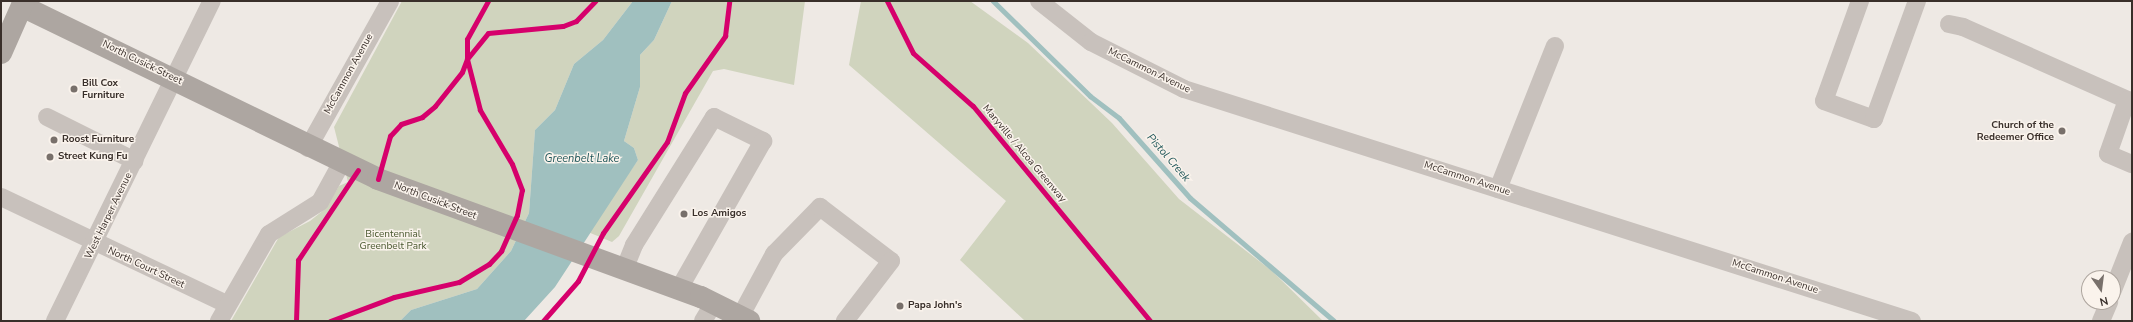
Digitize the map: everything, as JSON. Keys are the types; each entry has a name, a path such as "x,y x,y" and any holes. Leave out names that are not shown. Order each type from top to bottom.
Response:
{"main road":[{"name":"North Cusick Street","path":"19,3 174,79 308,148 494,224 714,302 745,319"},
{"path":"1,53 19,3"}],"street":[{"name":"West Harper Avenue","path":"55,321 95,245 212,1"},
{"name":"McCammon Avenue","path":"308,148 390,1"},
{"name":"McCammon Avenue","path":"1039,1 1091,42 1184,89 1912,321"},
{"path":"1860,1 1824,101 1874,119 1917,1"},
{"path":"1949,24 1963,27 2130,101 2108,154 2132,164"},
{"path":"1498,189 1555,46"},
{"path":"48,117 135,161"},
{"path":"615,267 634,245 714,117 763,141 679,289"},
{"path":"219,321 269,234 320,202 342,162"},
{"name":"North Court Street","path":"1,197 95,245 228,305"},
{"path":"745,319 774,254 820,207 891,261 845,321"},
{"path":"2121,270 2131,245"},
{"path":"703,321 714,302"},
{"path":"2101,321 2105,310"}],"green space":[{"name":"Bicentennial Greenbelt Park","path":"402,1 633,1 603,40 574,64 555,110 535,130 529,213 511,251 477,289 411,310 400,321 231,321 279,237 310,221 325,209 339,186 348,182 334,127"},
{"path":"672,1 805,1 794,85 724,69 713,71 619,236 612,242 588,232 638,160 634,148 624,141 640,87 640,55 654,40"},
{"path":"861,1 970,1 1028,43 1112,123 1179,199 1272,271 1323,321 1025,321 960,260 1006,201 849,65"}],"water":[{"name":"Greenbelt Lake","path":"633,1 672,1 654,40 640,55 640,87 624,141 634,148 638,160 555,287 524,321 400,321 411,310 477,289 511,251 529,213 535,130 555,110 574,64 603,40"}],"waterway":[{"name":"Pistol Creek","path":"993,1 1090,96 1119,118 1190,198 1334,321"}],"cycle path":[{"path":"378,179 390,136 401,124 422,117 435,106 462,72 467,59 467,39 488,1"},
{"path":"330,321 394,297 459,282 489,264 501,251 517,215 522,190 512,164 480,110 467,59 488,33 563,26 576,21 595,1"},
{"path":"543,321 578,281 603,233 667,142 685,93 725,36 729,1"},
{"name":"Maryville / Alcoa Greenway","path":"887,1 913,53 973,106 1150,321"},
{"path":"296,321 298,260 358,170"}],"place":[{"name":"Bill Cox Furniture","path":"74,89"},
{"name":"Church of the Redeemer Office","path":"2062,131"},
{"name":"Roost Furniture","path":"54,140"},
{"name":"Street Kung Fu","path":"50,157"},
{"name":"Los Amigos","path":"684,214"},
{"name":"Papa John's","path":"900,306"}]}
